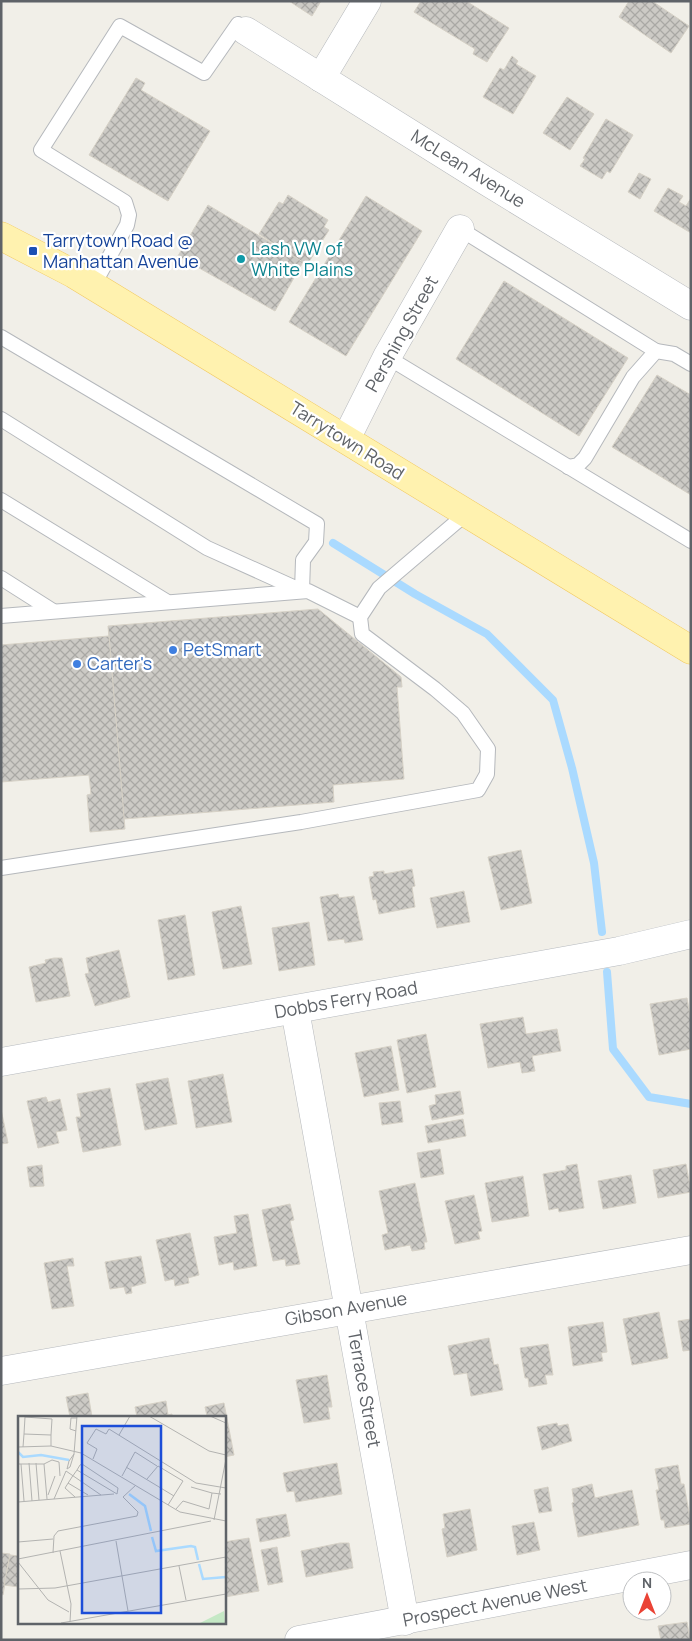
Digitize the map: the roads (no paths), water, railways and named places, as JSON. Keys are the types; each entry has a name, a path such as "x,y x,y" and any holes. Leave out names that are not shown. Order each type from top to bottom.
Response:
{"main road":[{"name":"Tarrytown Road","path":"1,236 33,251 93,286 691,650"}],"street":[{"path":"321,78 367,1"},
{"name":"McLean Avenue","path":"246,30 691,306"},
{"name":"Pershing Street","path":"346,439 387,357 460,229"},
{"name":"Dobbs Ferry Road","path":"1,1062 619,951 691,934"},
{"name":"Terrace Street","path":"295,1010 405,1621"},
{"name":"Gibson Avenue","path":"1,1371 350,1308 691,1250"},
{"name":"Prospect Avenue West","path":"299,1640 691,1565"}],"lane":[{"path":"93,286 127,225 128,215 125,202 41,150 120,26 204,73 238,24 246,30"},
{"path":"460,229 656,351 674,354 691,364"},
{"path":"1,337 317,524 316,542 303,560 302,591"},
{"path":"568,467 578,465 585,458 633,377 656,351"},
{"path":"387,357 691,541"},
{"path":"1,419 207,548 302,591"},
{"path":"1,500 166,601"},
{"path":"1,868 301,822 478,790 487,774 488,749 462,714 435,689 362,634 360,617 379,588 466,513"},
{"path":"1,578 53,611"},
{"path":"1,616 166,601 308,591 360,617"}],"waterway":[{"path":"333,543 415,594 487,634 553,700 572,768 594,863 602,932"},
{"path":"607,972 613,1049 649,1097 691,1104"}],"place":[{"name":"Tarrytown Road @ Manhattan Avenue","path":"33,251"},
{"name":"Lash VW of White Plains","path":"241,259"},
{"name":"PetSmart","path":"173,650"},
{"name":"Carter's","path":"77,664"}]}
